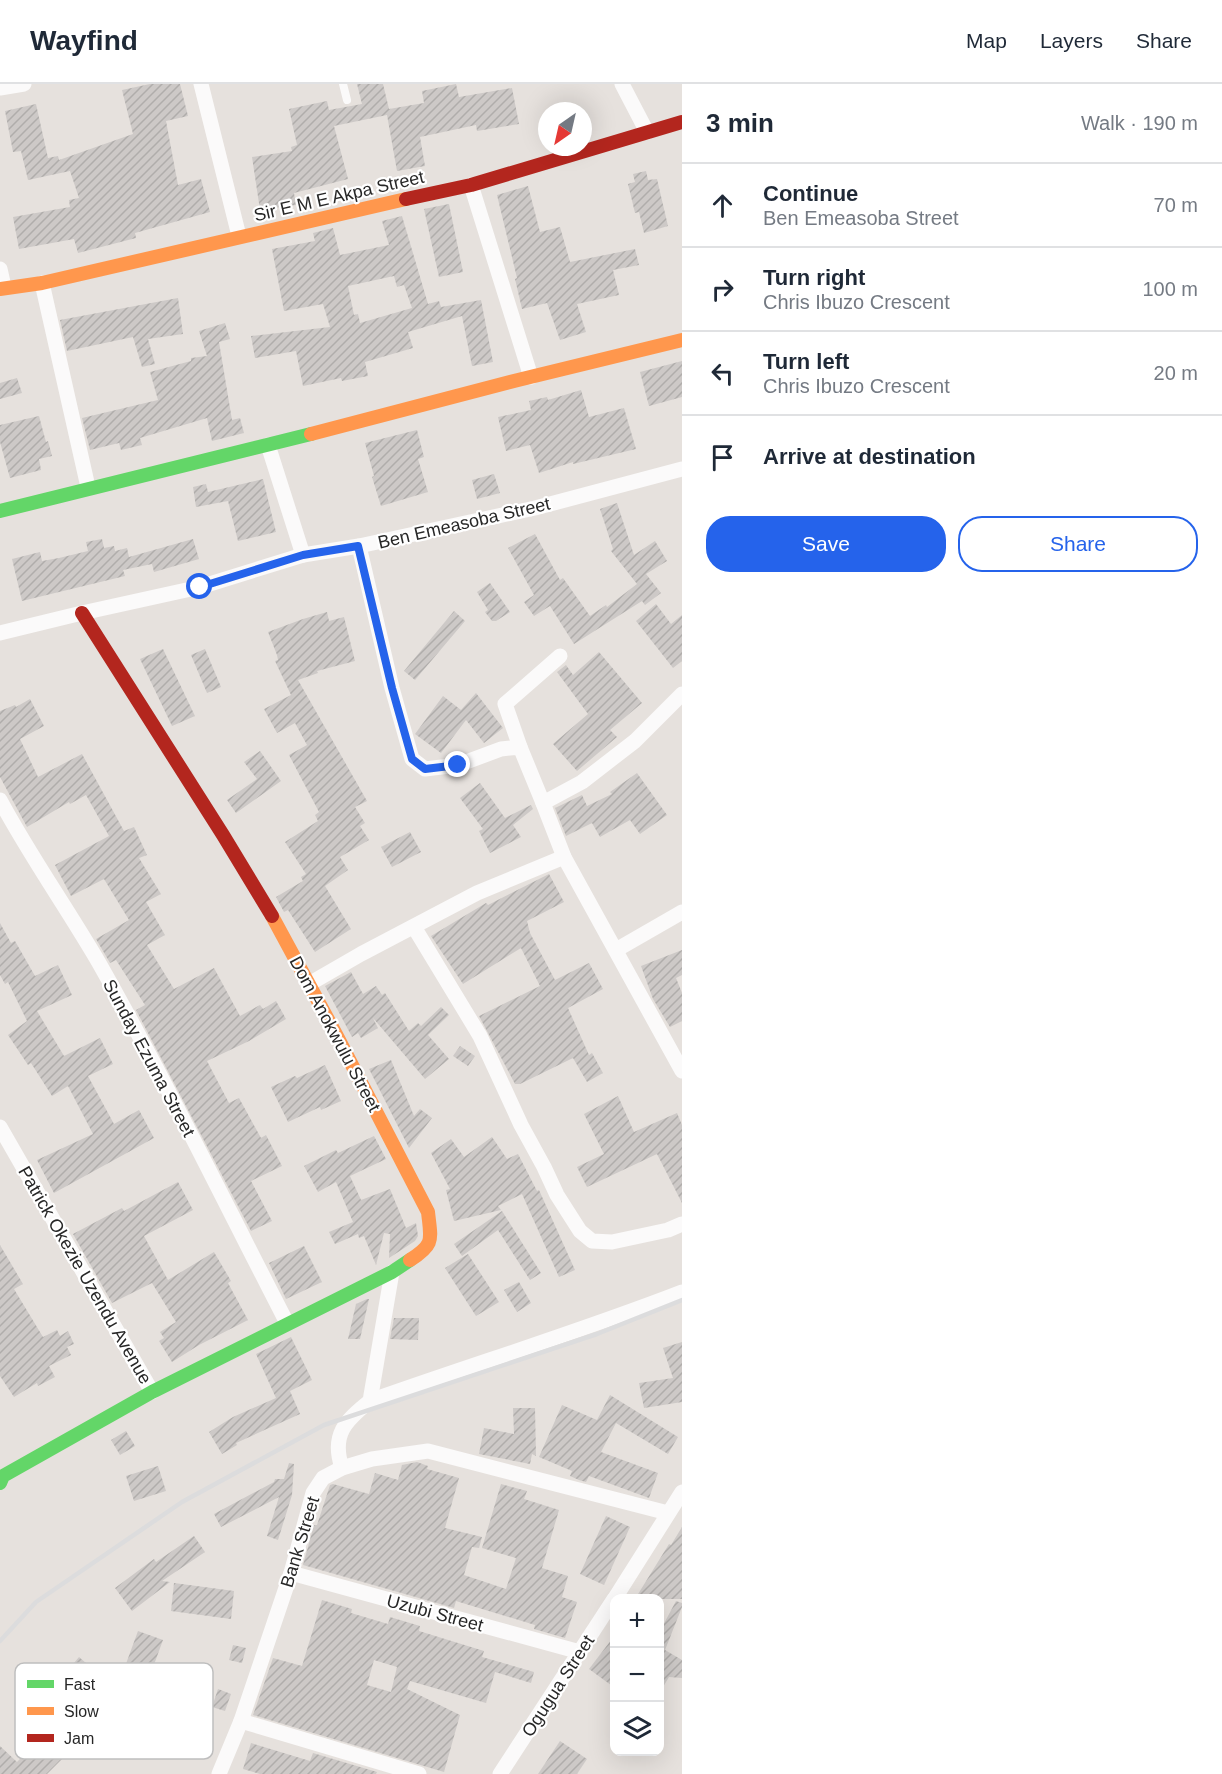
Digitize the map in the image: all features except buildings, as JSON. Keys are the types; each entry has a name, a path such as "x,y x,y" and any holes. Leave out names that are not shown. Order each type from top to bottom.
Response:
{"street":[{"path":"0,88 24,84"},
{"path":"201,84 239,236"},
{"path":"622,84 647,132"},
{"name":"Sir E M E Akpa Street","path":"2,288 42,283 239,236 471,185 682,122"},
{"path":"471,185 531,377"},
{"path":"0,269 2,288"},
{"path":"42,283 88,487"},
{"path":"0,510 88,487 154,474 410,406 682,340"},
{"path":"268,445 303,555"},
{"name":"Ben Emeasoba Street","path":"0,633 200,587 303,555 358,546 535,508 682,469"},
{"path":"358,546 392,688 412,759 425,769 458,765 501,749 520,747"},
{"name":"Dom Anokwulu Street","path":"1,1477 152,1392 392,1272 425,1250 431,1238 429,1212 309,984 243,867 82,613"},
{"path":"560,656 505,704 564,856 682,1071"},
{"path":"543,803 582,782 635,741 682,694"},
{"name":"Sunday Ezuma Street","path":"0,800 20,838 98,961 128,1015 287,1323"},
{"path":"309,984 477,893 564,856"},
{"path":"616,950 682,912"},
{"path":"414,927 480,1036 521,1125 557,1195 580,1231 592,1241 612,1242 668,1230 682,1224"},
{"name":"Patrick Okezie Uzendu Avenue","path":"0,1127 152,1392"},
{"path":"370,1401 392,1272"},
{"path":"342,1468 337,1452 343,1427 351,1416 370,1401 526,1346 599,1324 682,1293"},
{"name":"Bank Street","path":"219,1774 241,1720 291,1573 313,1493 323,1478 342,1468 372,1459 428,1451 668,1513"},
{"name":"Ogugua Street","path":"618,1594 682,1492"},
{"name":"Uzubi Street","path":"291,1573 580,1653"},
{"name":"Ogugua Street","path":"500,1774 610,1607"},
{"path":"241,1720 419,1774"}],"lane":[{"path":"343,84 347,100"}],"railway":[{"path":"0,1641 36,1602 182,1502 324,1425 597,1334 682,1300"}],"traffic: fast":[{"path":"0,511 311,434"},
{"path":"0,1483 3,1476 152,1392 392,1272 410,1260"}],"traffic: slow":[{"path":"0,289 42,283 406,199"},
{"path":"311,434 682,340"},
{"path":"272,916 428,1212 430,1240 424,1250 410,1260"}],"traffic: jam":[{"path":"406,199 471,185 682,122"},
{"path":"82,613 272,916"}],"route":[{"path":"200,587 303,555 358,546 392,688 412,759 425,769 458,765"}]}
